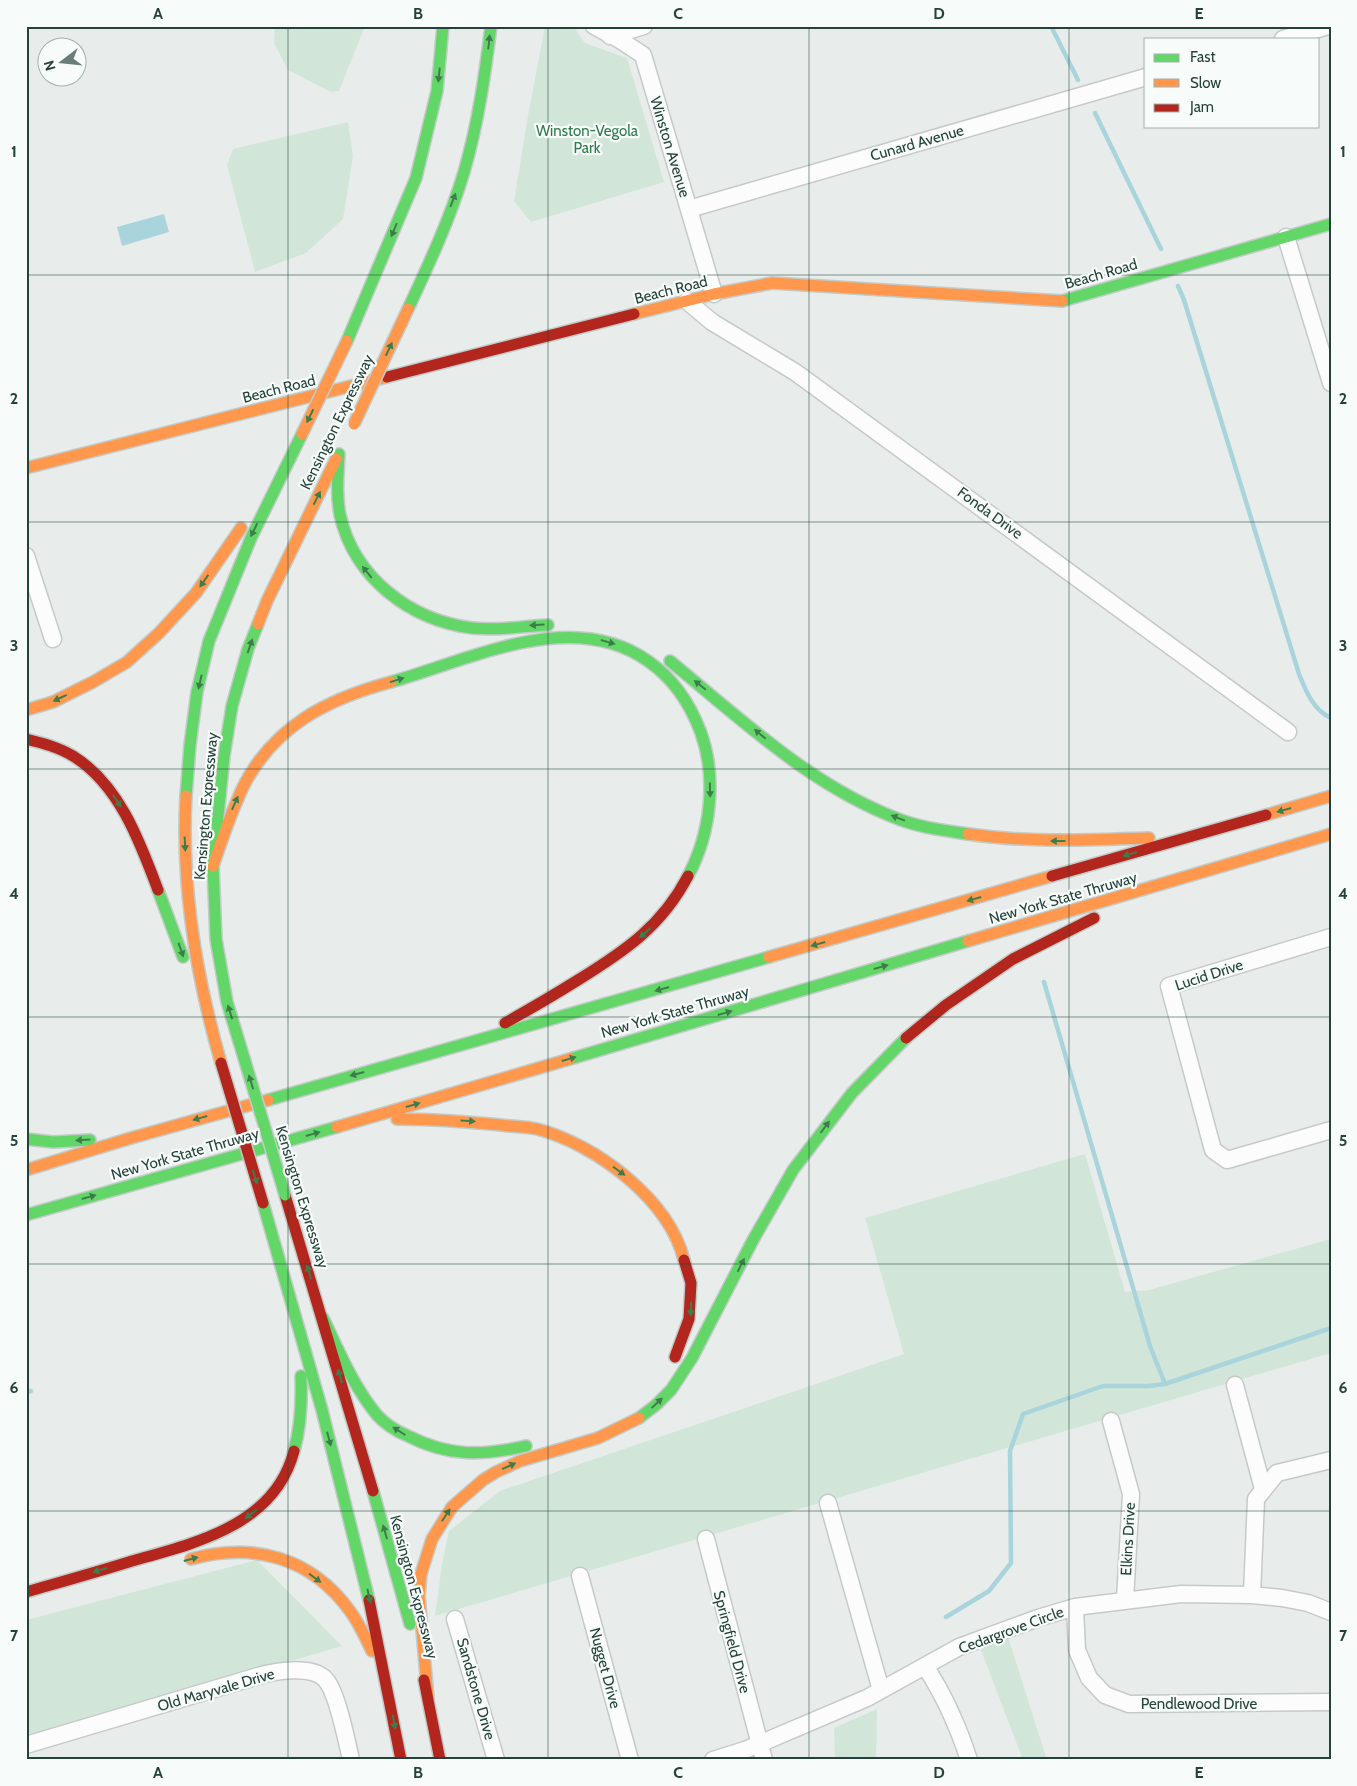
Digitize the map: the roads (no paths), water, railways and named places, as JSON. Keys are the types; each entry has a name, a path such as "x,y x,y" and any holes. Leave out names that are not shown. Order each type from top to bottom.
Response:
{"main road":[{"name":"Kensington Expressway","path":"401,1760 379,1638 352,1523 298,1324 214,1043 197,968 188,910 184,829 194,711 210,640 249,541 347,341 416,178 437,91 443,26"},
{"name":"Kensington Expressway","path":"352,428 432,255 464,172 484,86 491,26"},
{"name":"Beach Road","path":"26,468 714,294 772,283 1059,302 1331,224"},
{"name":"Kensington Expressway","path":"440,1760 428,1698 393,1562 323,1318 226,1002 216,939 213,866 224,756 232,706 248,649 266,601 341,450 338,487 340,514 350,544 366,573 403,605 422,615 444,623 474,628 561,624"},
{"path":"26,710 53,702 93,682 127,662 159,633 196,593 291,455"},
{"path":"213,866 230,814 239,794 258,763 274,744 291,729 323,706 360,691 483,654 543,639 593,638 610,642 649,659 664,671 692,708 704,741 710,801 704,833 690,871 669,908 650,929 623,951 472,1043"},
{"path":"658,652 783,753 821,780 862,802 902,820 940,830 996,838 1040,841 1194,836"},
{"path":"26,740 37,741 72,755 85,764 117,799 138,838 214,1043"},
{"name":"New York State Thruway","path":"26,1170 131,1138 472,1043 1331,796"},
{"name":"New York State Thruway","path":"26,1215 367,1119 1331,834"},
{"path":"428,1698 419,1596 421,1574 432,1539 452,1507 483,1480 496,1472 520,1461 598,1438 642,1416 656,1405 671,1390 692,1358 753,1240 793,1170 852,1093 876,1067 903,1041 946,1005 1013,959 1158,885"},
{"path":"367,1119 432,1119 482,1122 538,1129 566,1139 598,1156 624,1174 645,1193 662,1213 676,1235 687,1263 691,1292 691,1314 686,1335 670,1367"},
{"path":"26,1139 53,1142 131,1138"},
{"path":"26,1219 42,1210"},
{"path":"323,1318 352,1376 378,1416 397,1431 417,1442 443,1452 468,1455 493,1453 538,1442"},
{"path":"26,1592 223,1533 248,1517 266,1502 289,1468 302,1420 298,1324"},
{"path":"597,1426 625,1412"},
{"path":"183,1561 220,1552 254,1552 272,1555 315,1576 334,1592 349,1609 362,1630 387,1684"}],"street":[{"name":"Winston Avenue","path":"594,26 642,55 714,294"},
{"path":"610,36 644,26"},
{"path":"1286,38 1328,26"},
{"name":"Cunard Avenue","path":"688,209 1144,78"},
{"path":"1286,237 1331,383"},
{"name":"Fonda Drive","path":"687,301 712,322 795,372 1288,732"},
{"path":"26,556 53,638"},
{"name":"Lucid Drive","path":"1331,937 1169,986 1213,1150 1227,1160 1331,1130"},
{"path":"1235,1385 1263,1489"},
{"name":"Elkins Drive","path":"1111,1421 1131,1494 1125,1600"},
{"path":"1252,1595 1256,1498 1277,1473 1331,1460"},
{"path":"828,1503 881,1690"},
{"name":"Springfield Drive","path":"706,1539 759,1744"},
{"name":"Nugget Drive","path":"580,1576 630,1760"},
{"name":"Cedargrove Circle","path":"712,1760 745,1750 867,1698 959,1647 1038,1618 1075,1607 1181,1594 1252,1595 1308,1603 1331,1612"},
{"name":"Pendlewood Drive","path":"1075,1607 1077,1650 1089,1678 1105,1695 1129,1704 1331,1702"},
{"name":"Sandstone Drive","path":"455,1619 496,1760"},
{"path":"925,1666 937,1683 949,1708 962,1737 969,1760"},
{"name":"Old Maryvale Drive","path":"26,1745 275,1672 312,1672 325,1679 333,1694 351,1760"},
{"path":"759,1744 764,1760"}],"water":[{"path":"164,214 169,232 122,246 117,227"}],"waterway":[{"path":"1051,26 1078,80"},
{"path":"1095,113 1161,249"},
{"path":"1178,286 1184,300 1299,674 1307,693 1315,705 1331,718"},
{"path":"1044,982 1150,1346 1165,1384"},
{"path":"946,1617 989,1591 1011,1563 1010,1451 1023,1414 1103,1386 1165,1384 1331,1328"},
{"path":"26,1392 31,1391"}],"park label":[{"name":"Winston-Vegola Park","path":"587,140"}]}
